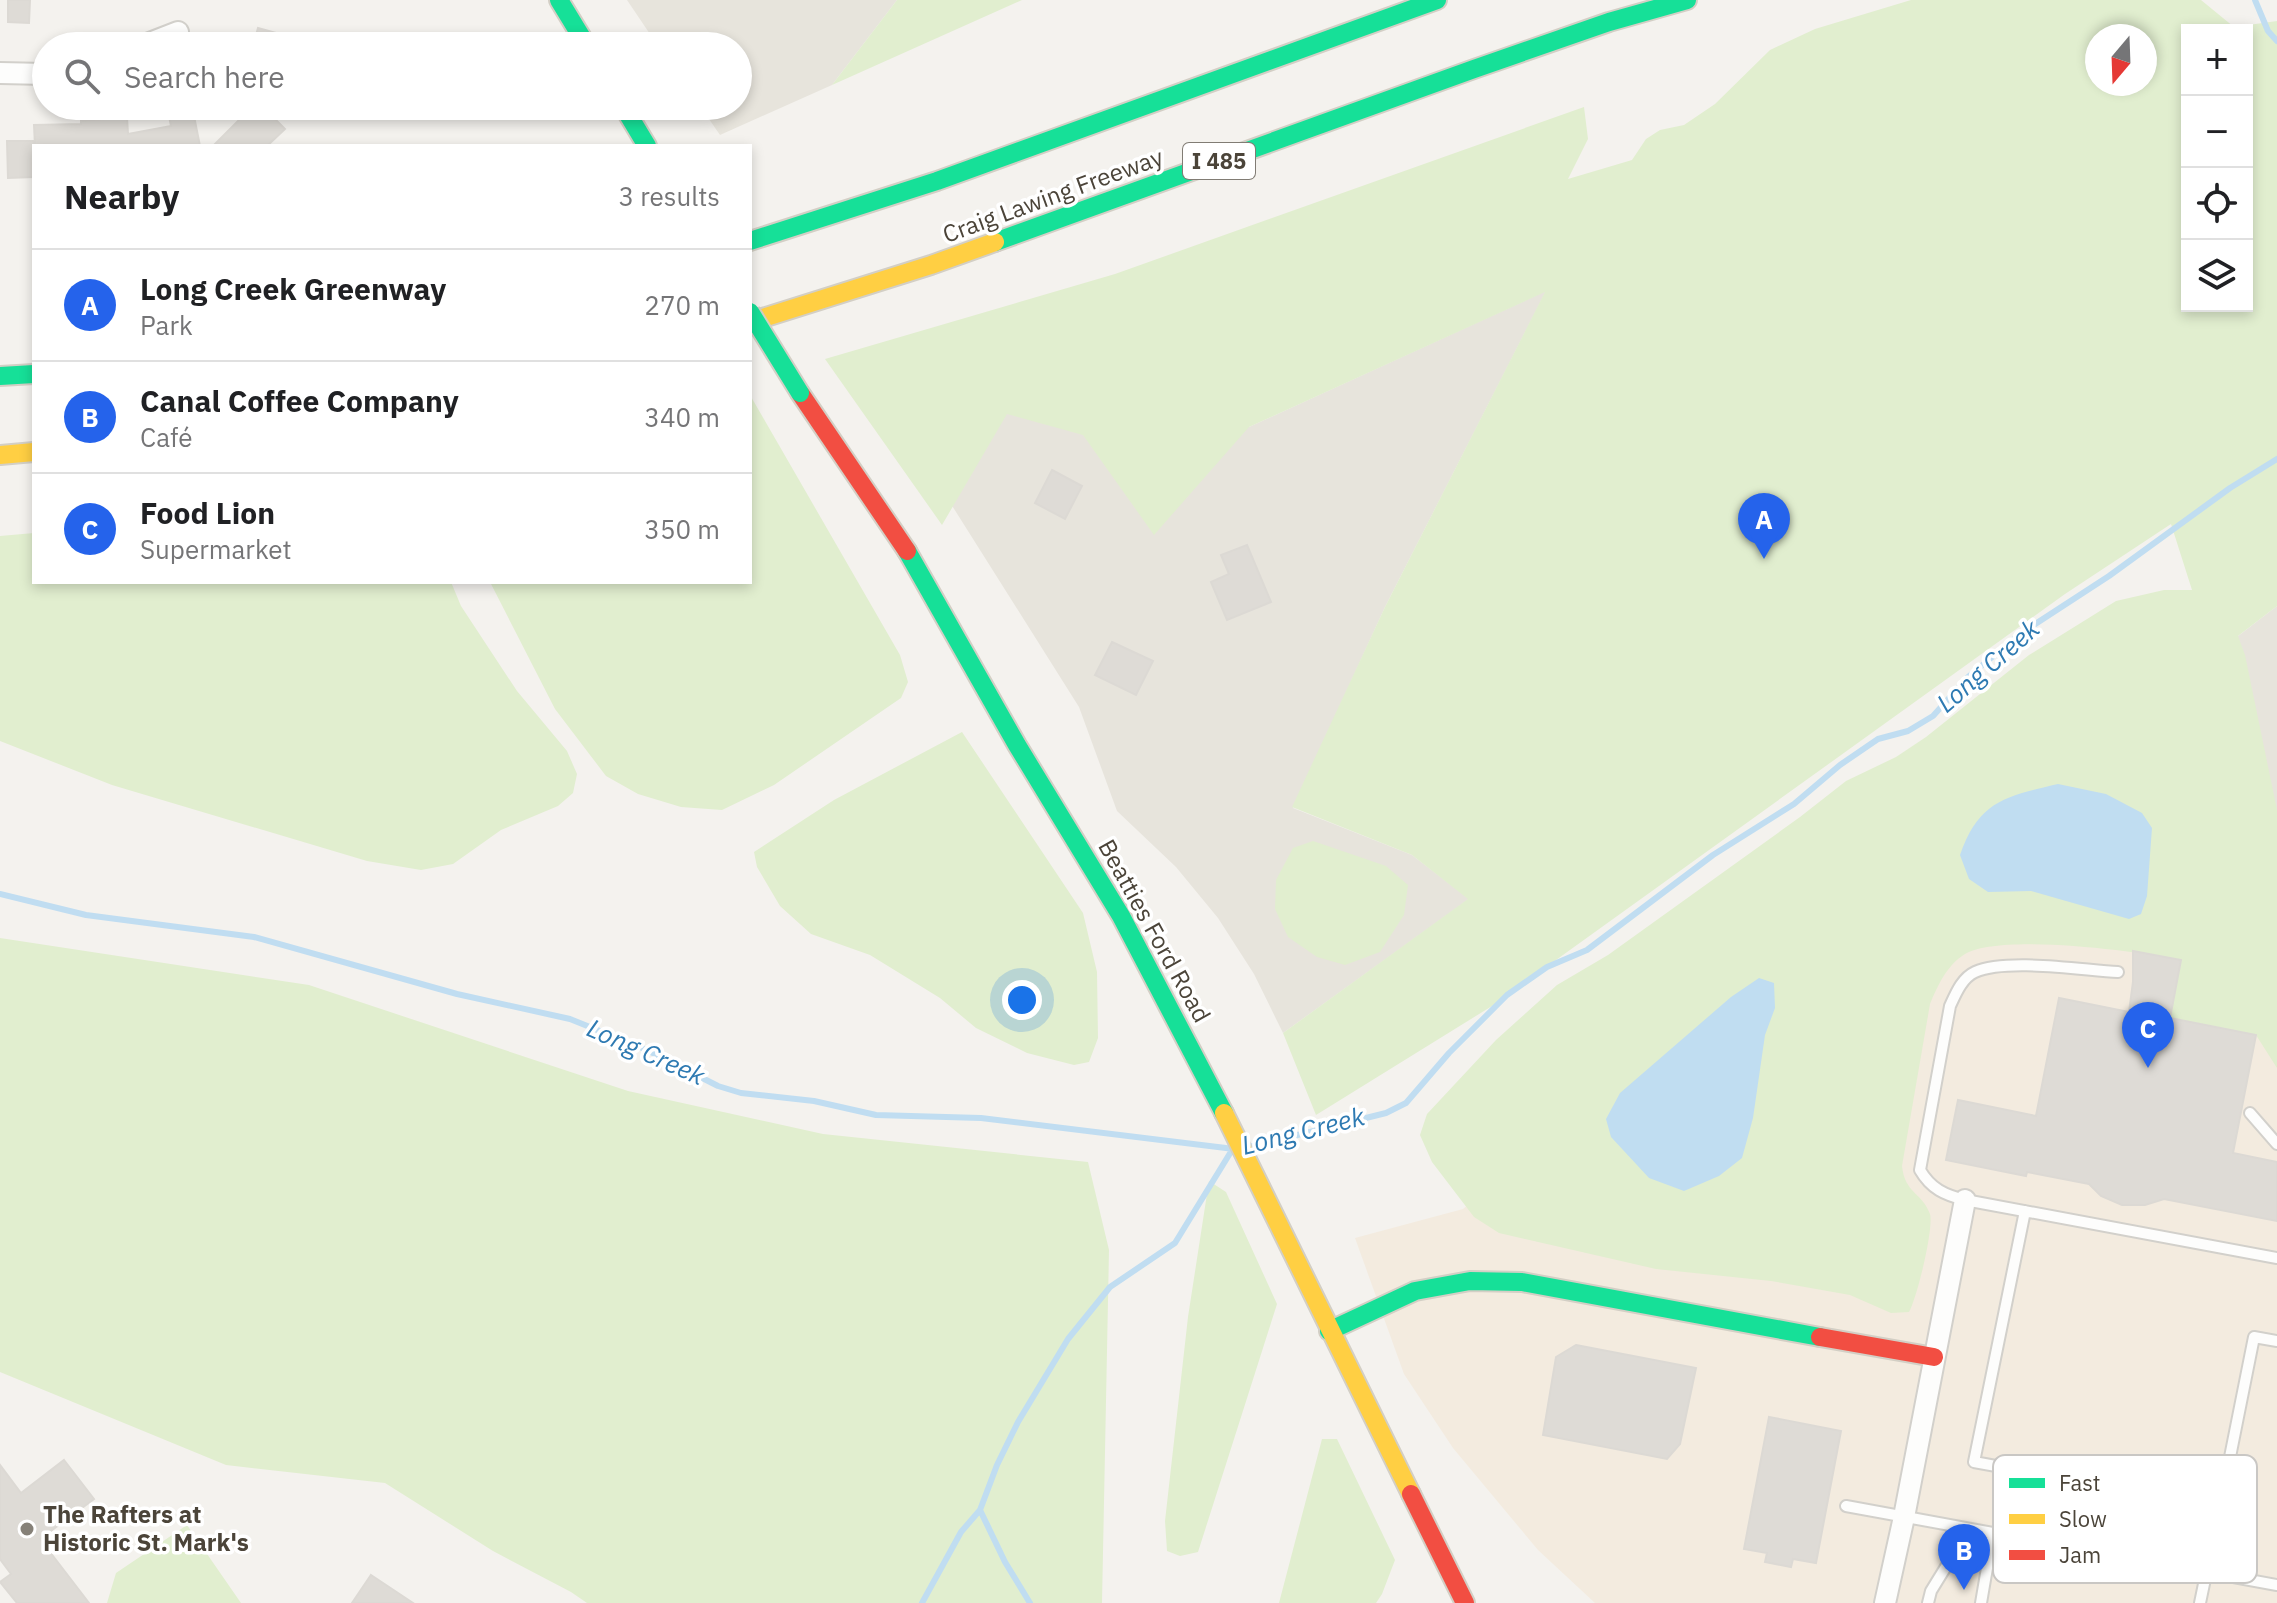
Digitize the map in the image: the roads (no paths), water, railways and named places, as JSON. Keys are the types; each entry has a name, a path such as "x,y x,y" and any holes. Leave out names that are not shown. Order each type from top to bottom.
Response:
{"main road":[{"path":"559,0 578,32"},
{"path":"752,240 937,181 1437,0"},
{"name":"Craig Lawing Freeway","path":"752,321 931,265 1474,69 1609,22 1687,0"},
{"path":"631,120 646,144"},
{"name":"Beatties Ford Road","path":"752,315 800,393 905,548 1017,745 1114,904 1189,1042 1465,1603"},
{"path":"0,376 32,374"},
{"path":"0,455 32,452"},
{"path":"1329,1331 1415,1291 1470,1281 1522,1282 1934,1357"}],"street":[{"path":"0,73 32,74"},
{"path":"1885,1603 1965,1200"}],"lane":[{"path":"2118,972 1999,965 1973,973 1959,986 1950,1006 1920,1170 1927,1182 1940,1191 1965,1200 2277,1258"},
{"path":"2250,1113 2277,1144"},
{"path":"1993,1465 1974,1462 2025,1211"},
{"path":"2230,1455 2254,1337 2277,1341"},
{"path":"1846,1506 1993,1533 1981,1603"},
{"path":"1928,1603 1931,1591 1955,1552 1961,1527"},
{"path":"2257,1581 2277,1585"},
{"path":"2200,1603 2204,1583"}],"water":[{"path":"2058,784 2106,794 2142,813 2152,828 2147,896 2141,914 2129,919 2031,891 1988,892 1969,879 1960,855 1976,822 1997,803 2024,792"},
{"path":"1759,978 1774,983 1775,1008 1765,1035 1753,1118 1742,1158 1719,1176 1684,1191 1649,1178 1611,1137 1606,1119 1620,1093 1731,997"}],"waterway":[{"path":"2255,0 2268,31 2277,41"},
{"name":"Long Creek","path":"1249,1147 1386,1113 1406,1103 1449,1053 1507,995 1547,967 1587,950 1713,855 1794,804 1840,765 1878,739 1908,731 1933,716 1968,677 2020,634 2109,576 2230,488 2277,459"},
{"name":"Long Creek","path":"0,894 86,915 254,937 457,994 570,1019 647,1050 718,1086 741,1093 814,1101 876,1115 981,1118 1234,1149"},
{"path":"922,1603 961,1532 980,1510 1018,1422 1068,1339 1110,1287 1175,1243 1232,1150"},
{"path":"980,1510 1005,1562 1030,1603"}],"place":[{"name":"Long Creek Greenway","path":"1764,559"},
{"name":"Food Lion","path":"2148,1068"},
{"name":"The Rafters at Historic St. Mark's","path":"27,1529"},
{"name":"Canal Coffee Company","path":"1964,1590"}]}
